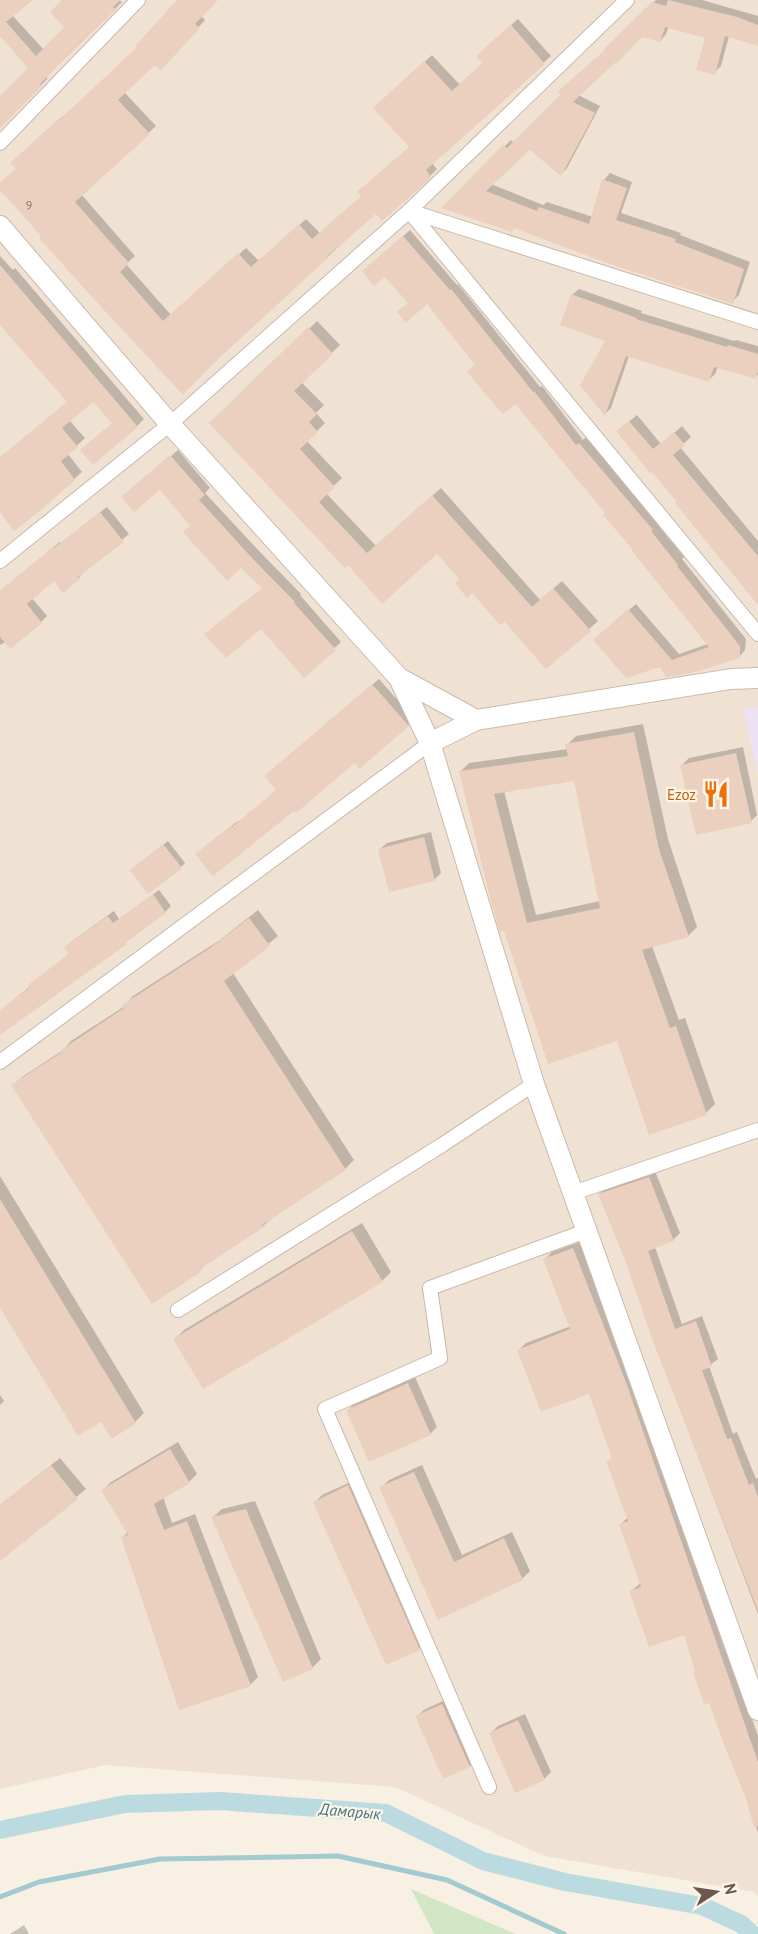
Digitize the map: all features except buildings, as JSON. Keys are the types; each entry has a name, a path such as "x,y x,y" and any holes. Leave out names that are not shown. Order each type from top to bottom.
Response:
{"main road":[{"path":"0,226 170,424 399,678 430,743 534,1084 758,1710"},
{"path":"399,678 476,720"},
{"path":"430,743 476,720 731,679 758,678"}],"street":[{"path":"0,143 138,0"},
{"path":"0,561 170,424 409,212 627,0"},
{"path":"409,212 758,322"},
{"path":"409,212 758,634"},
{"path":"0,1062 430,743"},
{"path":"178,1310 442,1145 534,1084"},
{"path":"573,1193 758,1130"},
{"path":"489,1787 325,1409 440,1358 430,1288 586,1231"}],"shaded area":[{"path":"0,0 758,0 758,1897 754,1892 544,1856 395,1787 105,1765 0,1789"},
{"path":"758,707 758,776 744,709"}],"green space":[{"path":"411,1889 516,1934 434,1934"}],"waterway":[{"name":"Дамарык","path":"0,1830 125,1804 220,1801 386,1813 483,1861 565,1882 702,1906 741,1924 752,1934"},
{"path":"0,1897 39,1882 160,1859 338,1856 447,1880 564,1934"}],"place":[{"name":"Ezoz","path":"716,794"}]}
